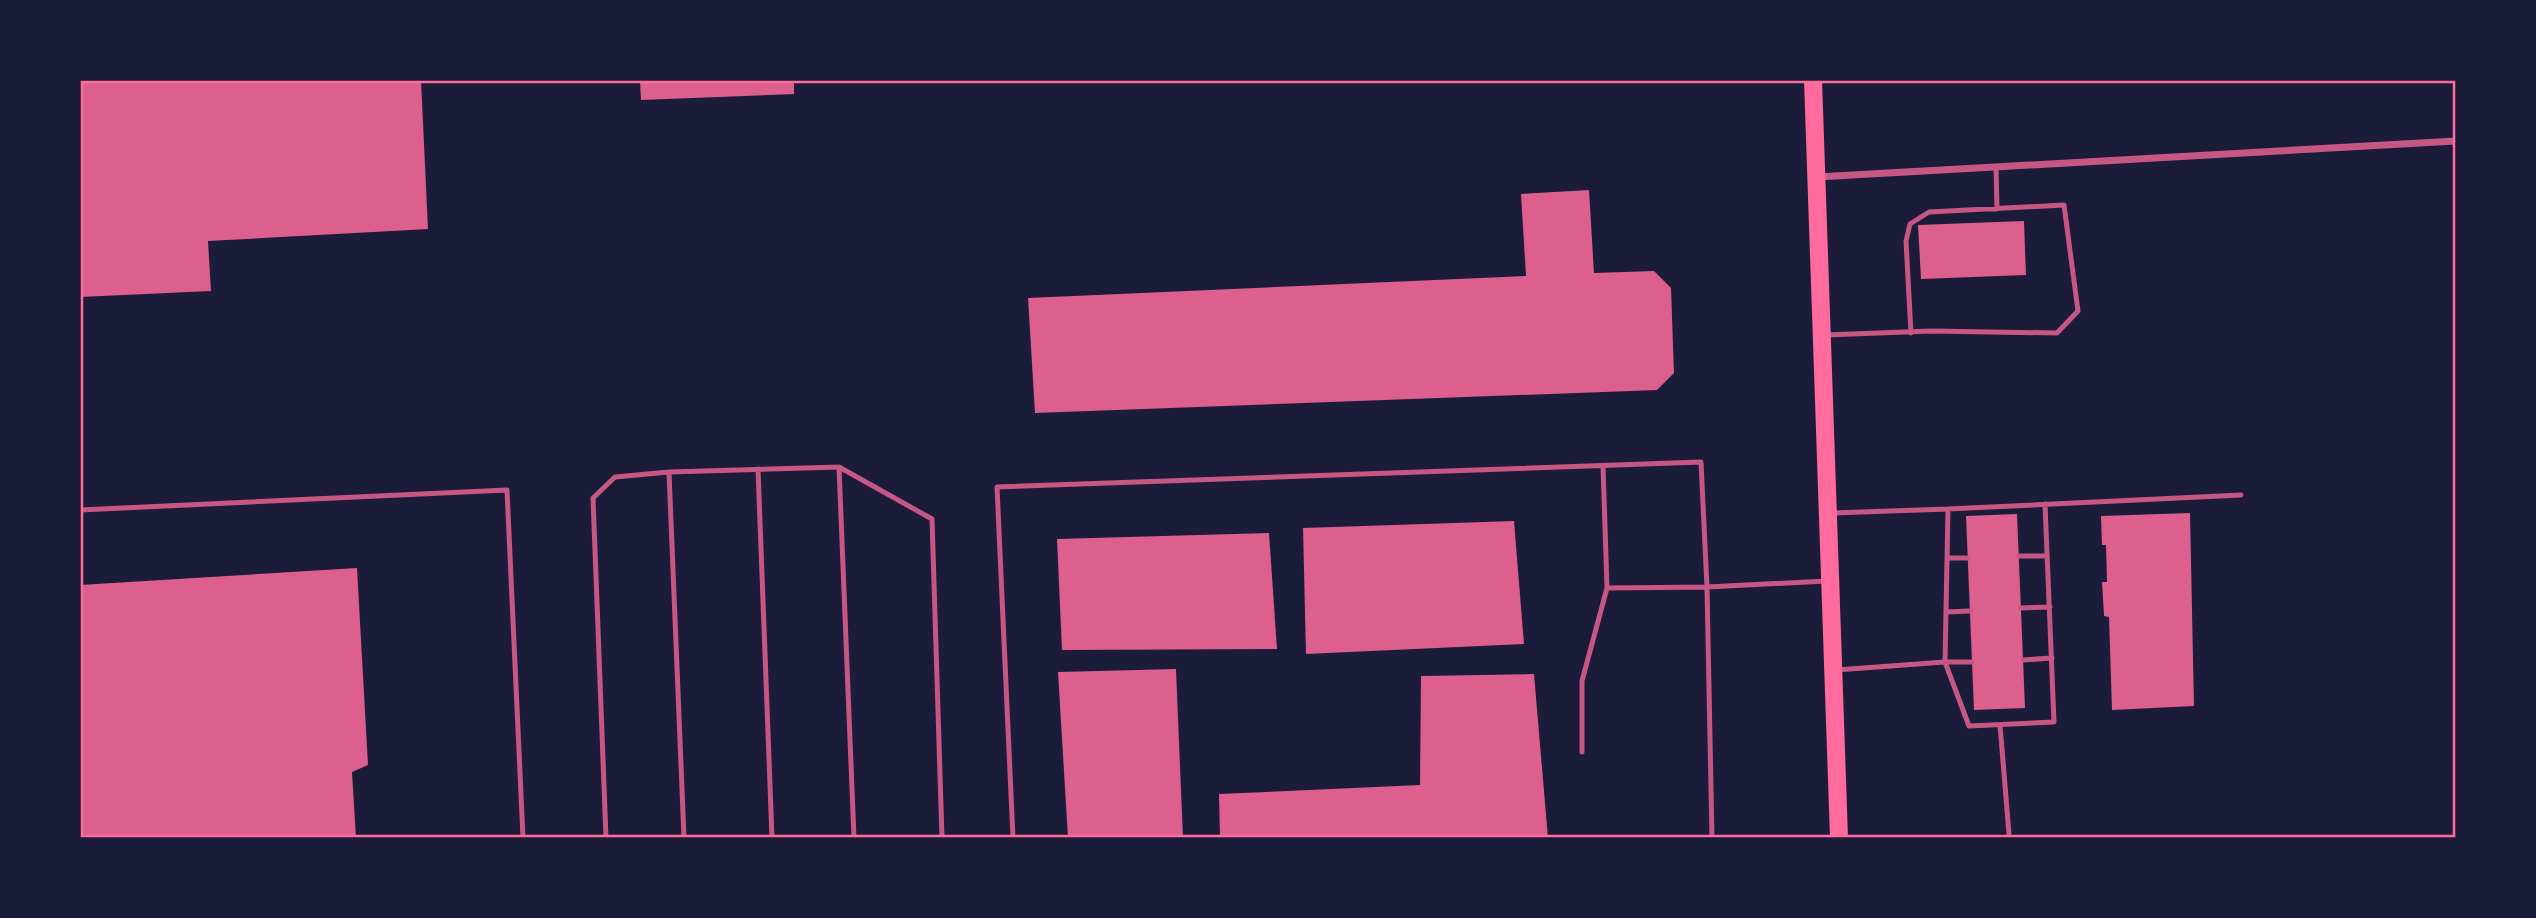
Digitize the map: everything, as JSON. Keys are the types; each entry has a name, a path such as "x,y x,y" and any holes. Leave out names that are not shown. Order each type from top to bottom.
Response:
{"main road":[{"path":"1813,80 1839,838"}],"street":[{"path":"1816,177 2455,141"}],"lane":[{"path":"1996,167 1997,209"},
{"path":"1822,335 1911,332 2057,333 2078,312 2064,205 1929,212 1910,224 1906,241 1911,332"},
{"path":"1013,838 997,487 1701,462 1707,587 1712,838"},
{"path":"1582,752 1582,681 1607,588 1603,466"},
{"path":"839,467 854,838"},
{"path":"606,838 593,498 615,477 669,472 839,467 932,519 942,838"},
{"path":"758,470 772,838"},
{"path":"669,472 684,838"},
{"path":"80,510 507,490 523,838"},
{"path":"1827,513 2241,495"},
{"path":"1948,509 1945,662 1969,726 2000,725 2054,722 2045,505"},
{"path":"2019,556 2047,556"},
{"path":"1947,558 1968,558"},
{"path":"1607,588 1707,587 1830,581"},
{"path":"2021,608 2050,607"},
{"path":"1946,612 1970,611"},
{"path":"2023,660 2052,658"},
{"path":"1832,670 1972,662"},
{"path":"2000,725 2009,835"}],"building":[{"path":"80,80 421,80 428,229 208,241 211,291 80,297"},
{"path":"640,80 794,80 794,94 641,100"},
{"path":"1589,190 1594,273 1654,271 1671,288 1674,373 1657,390 1035,413 1028,298 1526,276 1521,194"},
{"path":"2024,221 2026,275 1921,279 1918,225"},
{"path":"2190,513 2194,706 2112,710 2109,617 2104,616 2102,582 2107,582 2106,545 2102,545 2101,516"},
{"path":"2017,514 2025,708 1974,710 1966,516"},
{"path":"1514,521 1524,644 1306,654 1303,528"},
{"path":"1269,533 1277,649 1062,650 1057,539"},
{"path":"357,568 368,765 352,772 356,838 80,838 80,585"},
{"path":"1176,669 1183,838 1068,838 1058,672"},
{"path":"1534,674 1548,838 1220,838 1219,794 1420,785 1421,676"}]}
